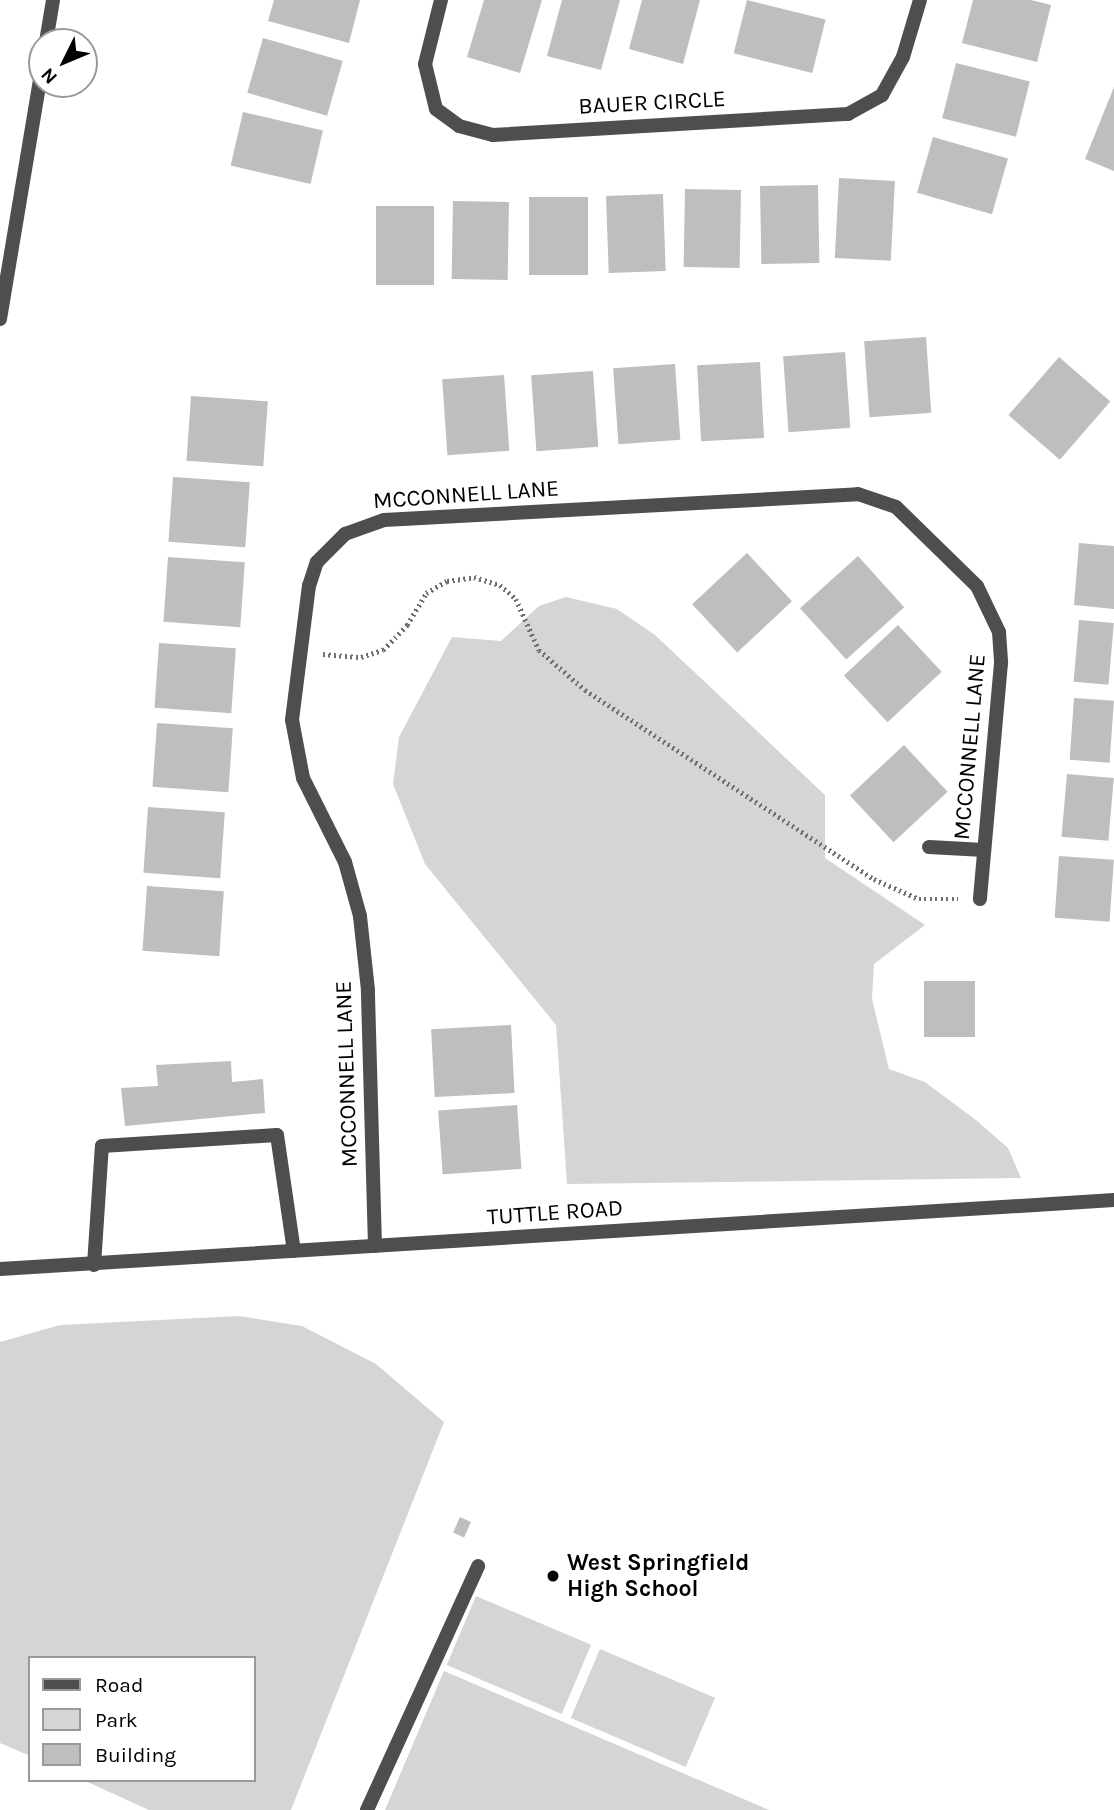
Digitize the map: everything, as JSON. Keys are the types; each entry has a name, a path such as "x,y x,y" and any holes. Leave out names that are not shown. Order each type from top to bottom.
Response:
{"street":[{"path":"48,28 53,0"},
{"name":"BAUER CIRCLE","path":"441,0 425,64 436,109 460,126 493,135 848,114 882,95 903,57 920,0"},
{"path":"0,319 4,264 36,98"},
{"name":"MCCONNELL LANE","path":"375,1246 368,990 360,916 345,862 315,806 296,754 292,720 298,652 309,586 317,562 332,544 361,525 869,497 896,507 924,530 977,586 994,614 1001,663 980,899"},
{"path":"929,846 984,850"},
{"path":"94,1265 102,1146 277,1135 294,1251"},
{"name":"TUTTLE ROAD","path":"0,1269 1114,1200"},
{"path":"367,1810 478,1566"}],"path":[{"path":"298,652 349,657 373,654 391,645 434,587 460,577 489,580 516,599 532,641 570,680 874,879 919,899 980,899"}],"green space":[{"path":"566,597 617,609 655,635 825,795 825,858 925,925 874,964 872,999 889,1069 925,1082 976,1120 1008,1148 1021,1178 567,1184 556,1025 425,864 393,784 399,737 452,637 501,641 539,606"},
{"path":"239,1316 302,1326 376,1364 444,1422 291,1810 149,1810 87,1782 256,1782 256,1656 28,1656 28,1755 0,1743 0,1342 60,1325"},
{"path":"476,1596 591,1645 562,1714 447,1665"},
{"path":"600,1649 715,1698 686,1767 571,1718"},
{"path":"444,1671 603,1739 769,1810 385,1810"}],"building":[{"path":"274,0 360,0 349,43 268,21"},
{"path":"484,0 542,0 520,73 467,57"},
{"path":"562,0 620,0 601,70 547,56"},
{"path":"642,0 700,0 683,64 629,49"},
{"path":"747,0 826,20 812,73 734,53"},
{"path":"973,0 1031,0 1051,5 1037,62 962,43"},
{"path":"263,38 343,61 327,116 247,93"},
{"path":"956,63 1030,81 1016,137 942,118"},
{"path":"1114,87 1114,171 1085,159"},
{"path":"243,112 323,130 311,184 231,166"},
{"path":"933,137 1008,158 992,214 917,193"},
{"path":"839,178 895,181 891,261 835,258"},
{"path":"818,185 819,263 761,264 760,186"},
{"path":"685,189 741,190 740,268 684,267"},
{"path":"663,194 666,271 609,273 606,196"},
{"path":"529,197 588,197 588,275 529,275"},
{"path":"453,201 509,202 508,280 452,279"},
{"path":"376,206 434,206 434,285 376,285"},
{"path":"926,337 931,413 869,417 864,341"},
{"path":"845,352 850,428 788,432 783,356"},
{"path":"1059,357 1110,402 1060,460 1008,415"},
{"path":"760,362 764,438 701,441 697,365"},
{"path":"675,364 680,440 618,444 613,368"},
{"path":"593,371 598,447 536,451 531,375"},
{"path":"504,375 509,451 447,455 442,379"},
{"path":"191,396 268,401 263,466 186,461"},
{"path":"173,477 250,482 245,547 168,542"},
{"path":"1079,543 1114,546 1114,609 1074,605"},
{"path":"747,553 792,601 737,652 692,604"},
{"path":"858,556 904,607 846,659 800,608"},
{"path":"168,557 245,562 240,627 163,622"},
{"path":"1079,620 1114,623 1108,685 1074,682"},
{"path":"898,625 942,672 888,722 844,675"},
{"path":"159,643 236,648 231,713 154,708"},
{"path":"1074,698 1114,701 1110,763 1070,760"},
{"path":"157,723 233,728 228,792 153,787"},
{"path":"904,745 948,792 894,842 850,795"},
{"path":"1067,774 1114,778 1108,841 1062,837"},
{"path":"148,807 225,812 220,878 143,873"},
{"path":"1059,856 1114,860 1110,922 1055,918"},
{"path":"147,886 224,891 219,956 142,951"},
{"path":"924,981 975,981 975,1037 924,1037"},
{"path":"511,1025 515,1093 435,1097 431,1029"},
{"path":"231,1061 232,1082 263,1079 265,1113 125,1126 121,1088 158,1086 156,1065"},
{"path":"517,1105 521,1169 443,1174 438,1111"},
{"path":"460,1517 471,1522 464,1537 453,1533"}],"place":[{"name":"West Springfield High School","path":"553,1576"}]}
